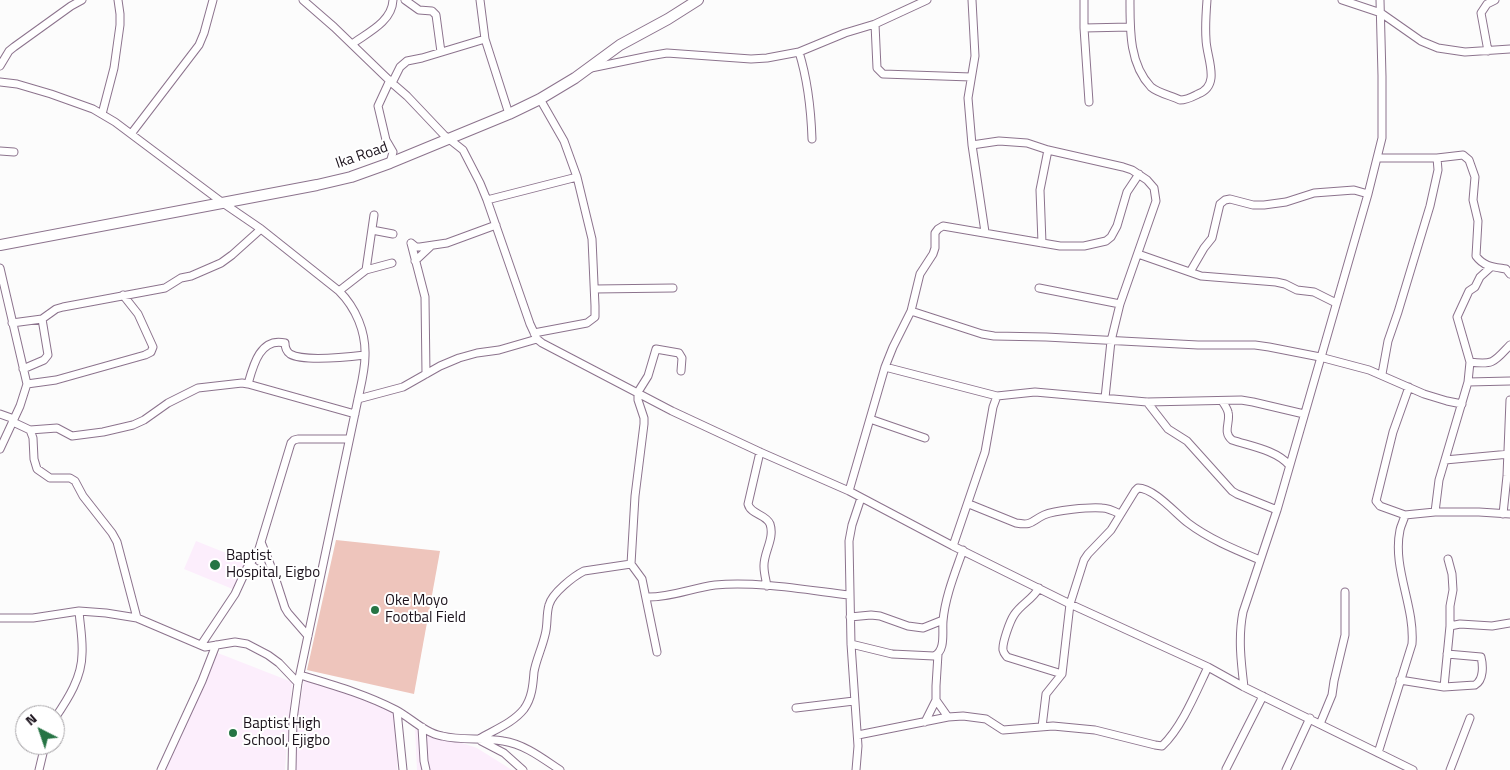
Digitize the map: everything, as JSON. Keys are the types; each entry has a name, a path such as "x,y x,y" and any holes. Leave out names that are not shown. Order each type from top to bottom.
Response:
{"street":[{"path":"0,66 14,47 82,0"},
{"path":"102,114 114,68 120,25 118,0"},
{"path":"131,134 199,46 213,0"},
{"path":"302,0 352,44 407,96 444,135 462,150 488,200 535,336 672,411 849,492 1070,604 1208,667 1244,687 1413,770"},
{"path":"352,44 383,22 392,7 393,0"},
{"path":"405,0 419,10 432,11 436,15 441,52"},
{"path":"480,0 485,38 509,114"},
{"name":"Ika Road","path":"0,245 352,177 509,114 540,99 575,78 620,45 698,0"},
{"path":"586,69 667,53 767,58 799,52 875,24 925,0"},
{"path":"972,0 975,51 968,98 972,145 985,232"},
{"path":"1084,0 1089,102"},
{"path":"1130,0 1131,39 1138,67 1152,87 1180,100 1185,100 1204,92 1209,86 1212,72 1206,39 1207,0"},
{"path":"1342,0 1381,13 1421,41 1438,48 1456,51 1510,49"},
{"path":"1244,687 1240,652 1243,612 1277,510 1368,194 1383,131 1380,0"},
{"path":"1488,51 1481,13 1487,4 1494,0"},
{"path":"875,24 877,68 883,74 971,77"},
{"path":"1084,28 1130,27"},
{"path":"390,163 393,152 386,140 378,106 403,63 485,38"},
{"path":"799,52 805,70 809,96 812,140"},
{"path":"0,82 17,84 51,94 102,114 261,229 348,300 358,318 363,333 365,355 358,399 298,683 293,720 292,770"},
{"path":"358,399 403,387 459,358 516,346 535,336 587,323 594,317 592,239 577,177 564,141 540,99"},
{"path":"972,145 1003,140 1027,143 1048,150 1123,167 1139,174 1154,188 1156,201 1120,304 1111,341 1105,398"},
{"path":"1042,243 1039,200 1048,150"},
{"path":"0,151 14,152"},
{"path":"1377,158 1437,158 1463,155 1469,160 1475,182 1473,200 1478,222 1476,256 1491,267 1506,269 1510,274"},
{"path":"1382,374 1388,342 1430,206 1438,170 1437,158"},
{"path":"849,492 885,367 911,311 918,280 923,268 933,254 935,233 938,229 943,226 1060,246 1084,246 1106,242 1117,226 1127,192 1139,174"},
{"path":"488,200 577,177"},
{"path":"1190,272 1212,238 1220,204 1225,200 1230,199 1253,205 1264,205 1286,202 1314,193 1354,190 1368,194"},
{"path":"366,270 374,215"},
{"path":"426,374 425,297 410,244 416,247 447,243 496,225"},
{"path":"12,323 42,319 56,309 165,288 181,278 191,276 221,263 261,229"},
{"path":"372,230 393,234"},
{"path":"415,261 431,246"},
{"path":"1138,254 1201,276 1276,282 1297,290 1314,292 1336,303"},
{"path":"339,292 366,270 392,263"},
{"path":"1435,512 1439,480 1468,382 1470,362 1457,317 1469,291 1475,287 1480,276 1491,267"},
{"path":"0,268 27,384 14,421 0,449"},
{"path":"594,288 674,288"},
{"path":"1039,288 1120,304"},
{"path":"27,384 56,380 151,352 153,347 138,314 123,295"},
{"path":"911,311 982,334 994,336 1198,345 1255,345 1320,357 1369,370 1432,397 1462,404"},
{"path":"23,369 44,360 48,354 42,319"},
{"path":"248,384 252,366 257,356 267,346 275,343 284,343 286,350 290,354 307,357 326,358 365,355"},
{"path":"1470,362 1491,363 1510,345"},
{"path":"657,652 642,579 631,564 635,496 644,424 638,392 648,376 656,349 679,354 682,358 681,371"},
{"path":"885,367 998,396 1035,392 1147,402 1241,400 1304,414"},
{"path":"1468,382 1510,381"},
{"path":"0,414 30,430 57,428 75,436 103,432 139,423 168,403 198,388 248,384 354,414"},
{"path":"1409,387 1393,432 1376,501 1380,506 1405,515 1435,512 1507,514 1510,400"},
{"path":"986,393 993,407"},
{"path":"953,546 969,504 988,440 993,407 998,396"},
{"path":"1222,401 1229,414 1228,437 1281,458 1289,465"},
{"path":"1147,402 1168,428 1187,441 1232,491 1277,510"},
{"path":"870,419 924,438"},
{"path":"30,430 33,438 34,459 37,469 50,478 70,478 74,481 83,496 112,533 137,618"},
{"path":"203,646 258,552 291,443 298,439 349,439"},
{"path":"760,452 748,504 753,512 767,520 770,524 771,534 764,567 767,586"},
{"path":"1445,460 1509,454"},
{"path":"1042,727 1046,694 1062,674 1070,604 1084,560 1111,530 1138,488 1142,488 1156,496 1193,527 1260,560"},
{"path":"856,770 858,735 851,644 849,541 861,498"},
{"path":"969,504 1021,524 1032,523 1046,514 1079,510 1102,508 1120,514"},
{"path":"1378,753 1412,644 1399,544 1400,529 1405,515"},
{"path":"261,541 288,613 308,636"},
{"path":"851,644 892,654 934,656 938,654 942,649 946,599 963,550"},
{"path":"1444,687 1450,606 1453,590 1452,574 1448,559"},
{"path":"250,564 255,568 274,574"},
{"path":"479,739 513,720 524,709 530,698 534,671 547,628 550,600 584,571 631,564"},
{"path":"646,597 657,598 715,585 767,586 849,595"},
{"path":"1039,588 1035,595 1018,609 1012,617 1003,644 1003,651 1007,657 1062,674"},
{"path":"1320,724 1332,695 1345,634 1345,592"},
{"path":"62,705 79,675 82,653 79,611"},
{"path":"0,618 33,618 79,611 137,618 203,646 235,642 258,648 279,663 298,683"},
{"path":"850,617 880,616 908,626 923,628 943,620"},
{"path":"1450,626 1460,624 1492,626 1510,623"},
{"path":"162,770 216,645"},
{"path":"203,646 211,658"},
{"path":"926,722 936,700 938,654"},
{"path":"1400,680 1444,687 1475,685 1481,680 1482,658 1447,654"},
{"path":"858,735 948,717 963,716 986,719 1003,730 1062,726 1095,730 1155,746 1162,746 1178,726 1208,667"},
{"path":"300,675 367,696 398,711 422,727 441,736 502,740 514,743 560,770"},
{"path":"1226,769 1263,696"},
{"path":"936,700 948,717"},
{"path":"796,708 854,702"},
{"path":"398,711 403,770"},
{"path":"1286,770 1310,718"},
{"path":"1450,770 1470,718"},
{"path":"422,727 426,770"},
{"path":"479,739 504,753 523,770"},
{"path":"39,770 43,755"}],"shaded area":[{"name":"Oke Moyo Footbal Field","path":"336,540 440,551 414,694 307,670"},
{"name":"Baptist Hospital, Eigbo","path":"196,541 246,561 235,590 184,569"},
{"path":"217,653 292,682 285,770 165,770"},
{"path":"304,680 371,701 395,714 398,741 397,770 296,770 296,724"},
{"path":"415,727 477,748 512,770 417,770"}],"place":[{"name":"Baptist Hospital, Eigbo","path":"215,565"},
{"name":"Oke Moyo Footbal Field","path":"375,610"},
{"name":"Baptist High School, Ejigbo","path":"233,733"}]}
